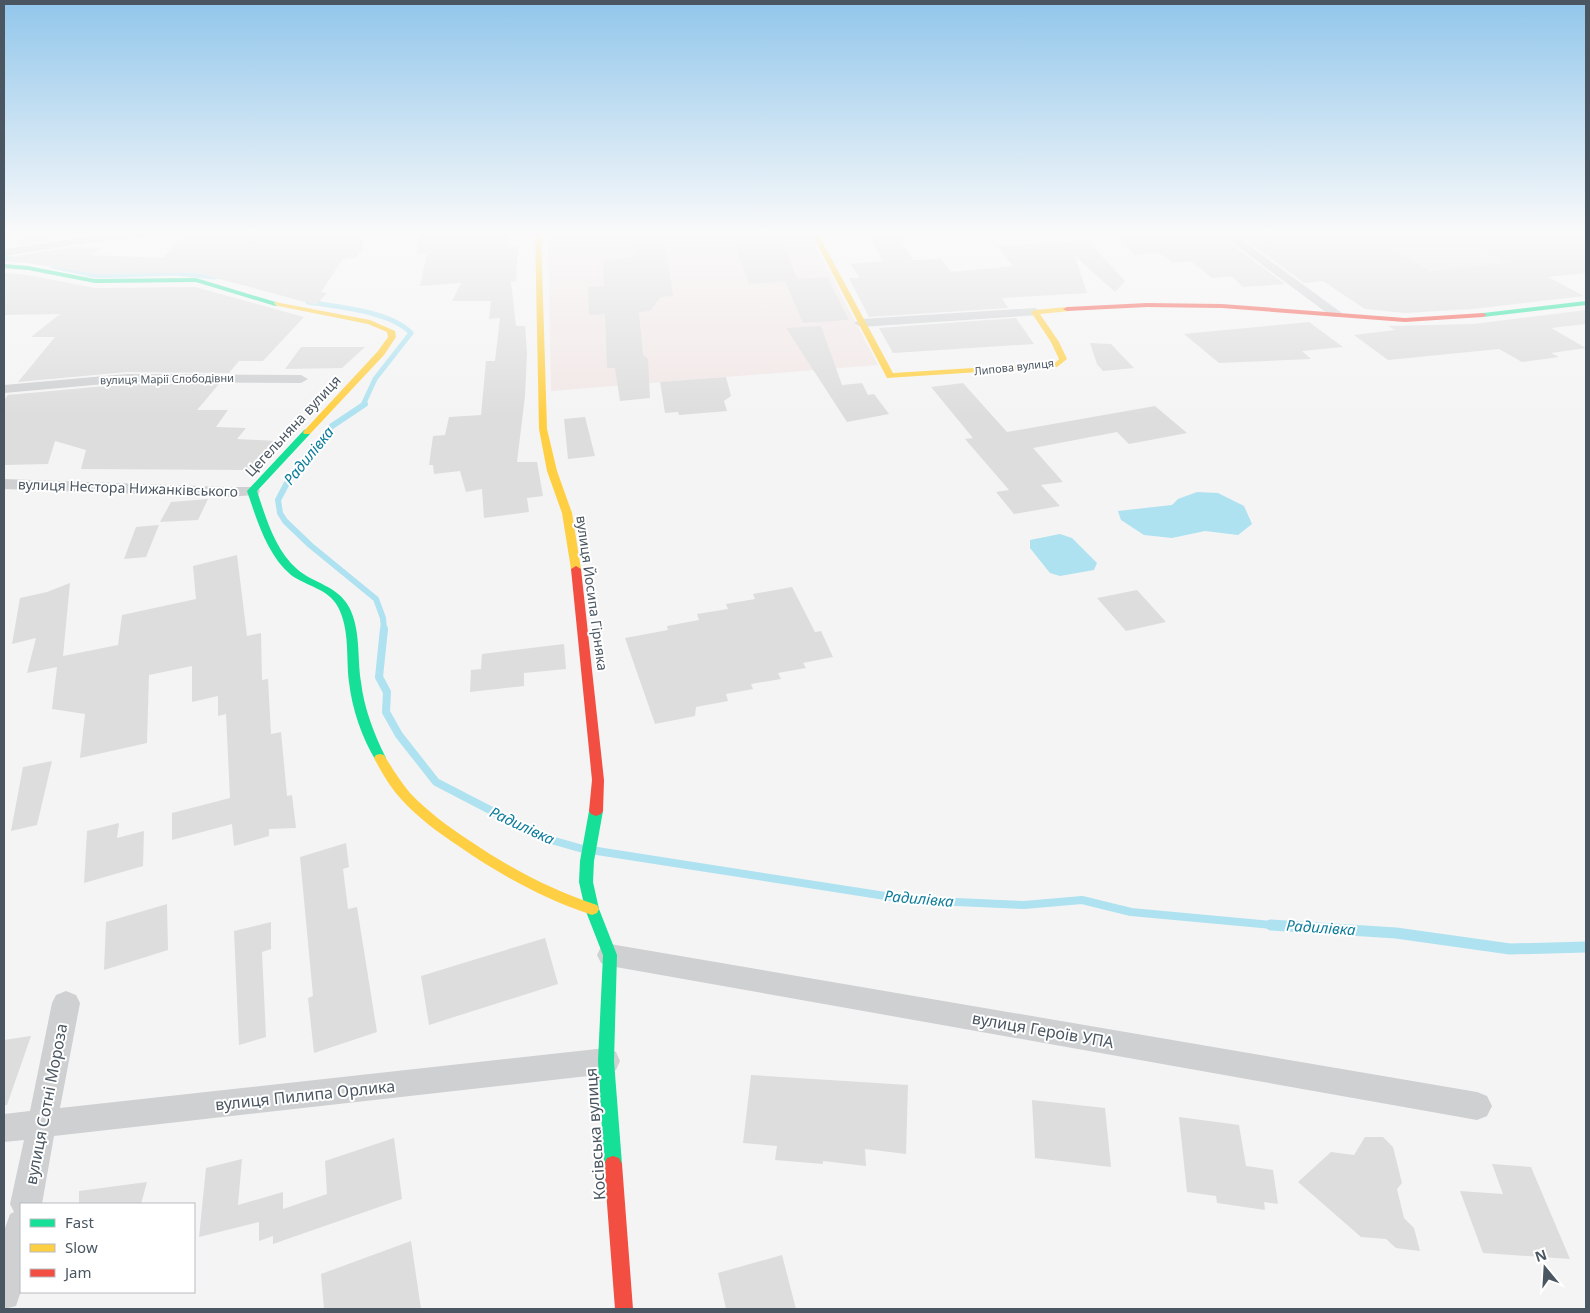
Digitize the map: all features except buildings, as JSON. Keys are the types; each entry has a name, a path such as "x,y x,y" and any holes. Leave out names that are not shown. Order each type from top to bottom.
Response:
{"street":[{"name":"Цегельняна вулиця","path":"242,293 292,308 370,322 391,331 389,343 381,353 252,491 269,538 294,572 327,587 343,605 352,628 357,693 371,740 395,784 428,821 501,870 544,893 592,909"},
{"name":"вулиця Йосипа Гірняка","path":"540,293 543,430 552,471 567,512 574,556 598,780 597,806 591,832 586,882 592,909 610,955"},
{"name":"Липова вулиця","path":"846,293 890,376 1057,365 1063,360 1055,342 1035,312"},
{"path":"1308,293 1336,313"},
{"path":"861,323 1035,312 1085,306 1168,304 1336,313 1373,319 1407,320 1586,303"},
{"name":"вулиця Марії Слободівни","path":"4,389 127,378 301,379"},
{"name":"вулиця Нестора Нижанківського","path":"4,484 216,492 252,491"},
{"name":"Косівська вулиця","path":"610,955 606,1061 624,1309"},
{"name":"вулиця Героїв УПА","path":"610,955 1477,1106"},
{"name":"вулиця Сотні Мороза","path":"26,1203 66,1003"},
{"name":"вулиця Пилипа Орлика","path":"4,1128 606,1061"},
{"path":"4,1294 20,1229"}],"shaded area":[{"path":"549,293 840,293 878,365 551,391"}],"water":[{"path":"1197,492 1218,493 1244,506 1252,524 1238,535 1205,531 1172,538 1144,535 1121,520 1118,511 1172,505 1178,499"},
{"path":"1060,534 1072,538 1097,563 1094,570 1060,576 1050,573 1030,548 1030,540"}],"waterway":[{"name":"Радилівка","path":"308,302 348,308 377,315 402,326 411,333 375,379 363,405"},
{"name":"Радилівка","path":"365,404 332,426 287,483 278,500 280,513 285,521 310,545 376,599 383,618 384,629"},
{"name":"Радилівка","path":"384,629 379,677 387,692 386,712 399,735 436,782 544,838 583,849"},
{"name":"Радилівка","path":"597,851 911,900 1024,905 1082,900 1131,912 1278,925"},
{"name":"Радилівка","path":"1271,925 1278,925"},
{"name":"Радилівка","path":"1278,925 1396,933 1510,949 1586,947"},
{"name":"Радилівка","path":"1278,925 1284,926"}],"traffic: fast":[{"path":"241,293 278,304"},
{"path":"1483,315 1586,303"},
{"path":"307,432 252,491 268,534 285,563 300,576 328,590 340,600 344,608 352,635 355,683 359,702 368,731 380,758"},
{"path":"596,811 587,861 586,882 592,909 610,955 606,1061 613,1164"}],"traffic: slow":[{"path":"540,293 543,429 552,471 567,513 576,569"},
{"path":"846,293 890,376 1057,365 1063,359 1055,342 1035,312 1067,309"},
{"path":"278,304 370,322 391,331 392,337 381,353 307,432"},
{"path":"380,758 405,796 426,816 449,833 493,863 524,881 592,909"}],"traffic: jam":[{"path":"1067,309 1147,305 1222,306 1405,320 1483,315"},
{"path":"576,569 598,780 596,811"},
{"path":"613,1164 624,1309"}]}
